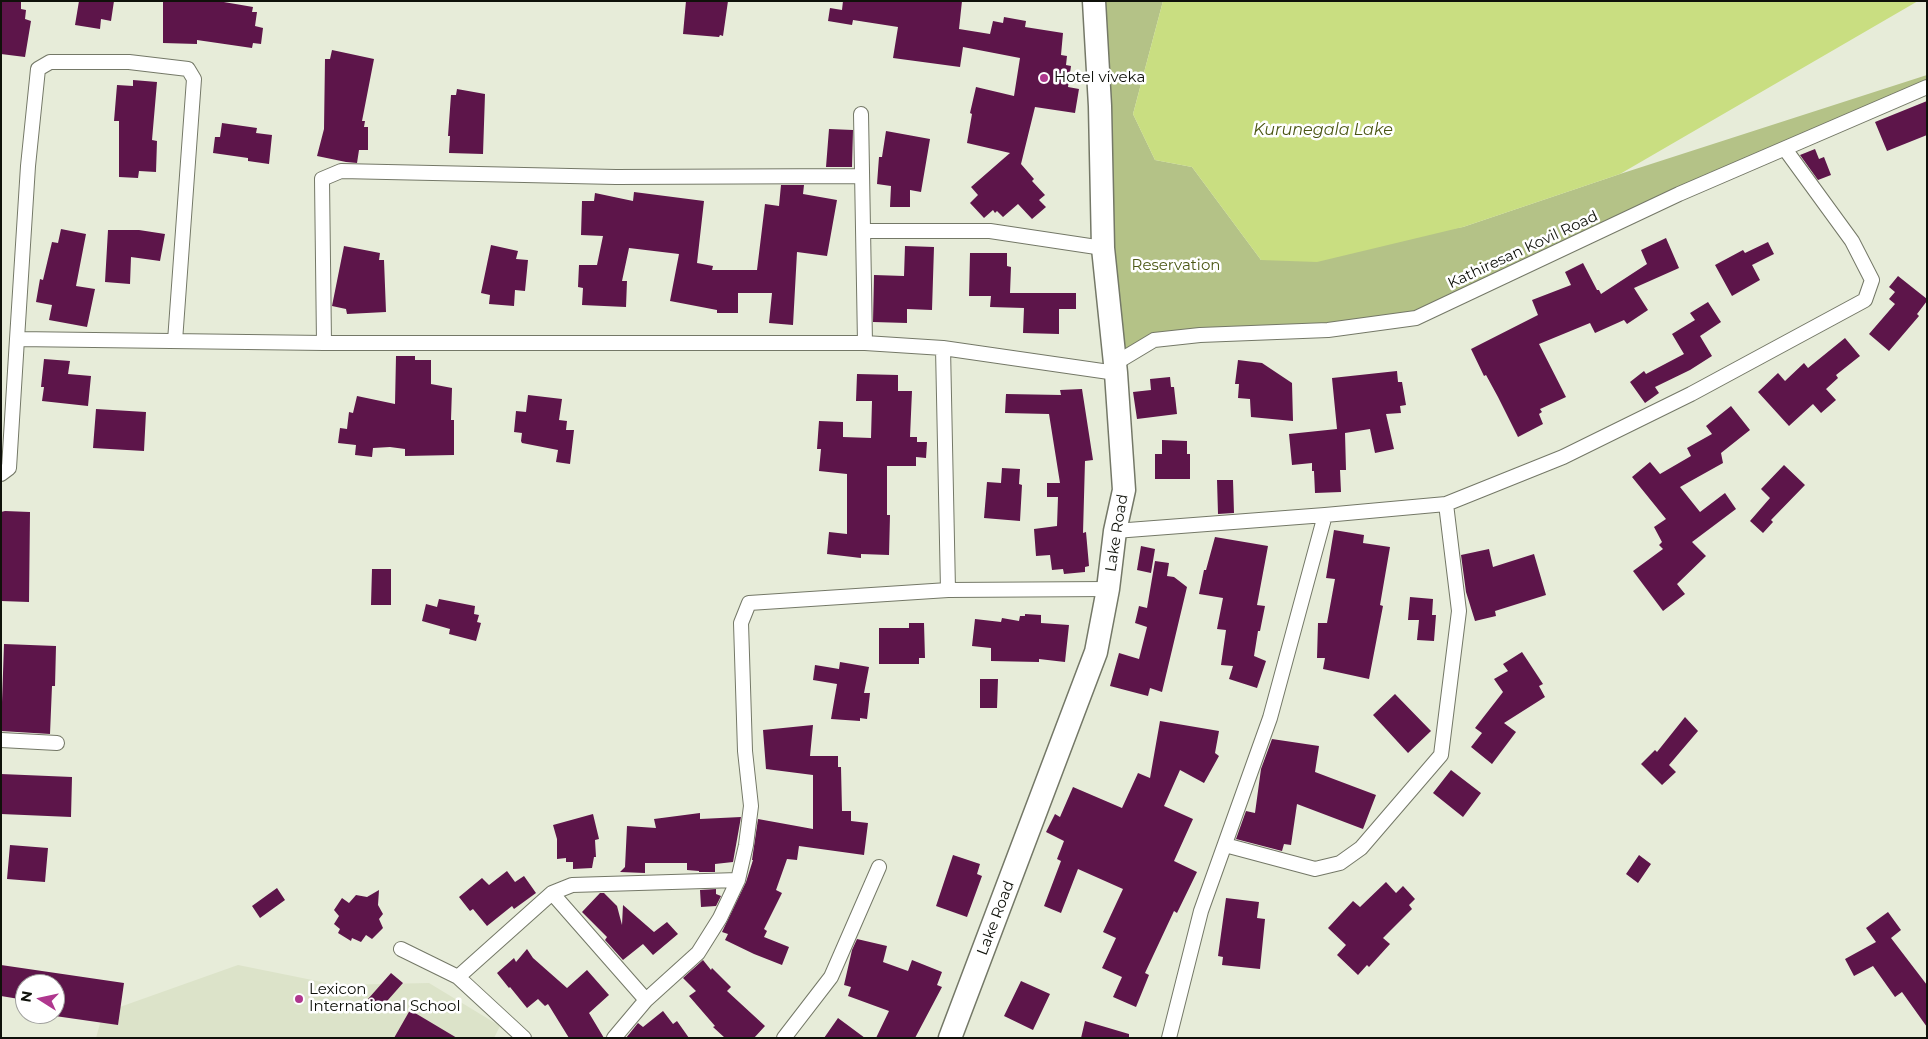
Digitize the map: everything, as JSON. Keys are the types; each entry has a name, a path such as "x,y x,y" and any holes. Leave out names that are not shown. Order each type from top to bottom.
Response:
{"main road":[{"name":"Lake Road","path":"950,1038 1096,652 1108,589 1115,531 1124,490 1115,368 1103,248 1100,106 1094,1"}],"street":[{"path":"1,474 9,468 28,166 38,69 50,62 129,62 188,69 194,79 175,341"},
{"name":"Kathiresan Kovil Road","path":"1115,368 1154,340 1200,335 1328,330 1416,318 1679,194 1927,87"},
{"path":"861,114 865,343"},
{"path":"1115,531 1325,516 1446,504 1562,457 1691,394 1865,300 1872,280 1852,241 1785,149"},
{"path":"324,343 322,178 341,171 616,177 861,176"},
{"path":"864,231 990,231 1103,248"},
{"path":"17,338 324,343 865,343 943,348 1115,368"},
{"path":"943,348 948,590"},
{"path":"1225,845 1315,870 1340,863 1361,848 1440,755 1459,611 1446,504"},
{"path":"1169,1038 1201,911 1270,718 1325,516"},
{"path":"614,1038 646,1000 698,953 720,918 738,880 746,845 751,806 745,751 741,623 749,603 948,590 1108,589"},
{"path":"1,740 57,743"},
{"path":"784,1038 831,977 878,867"},
{"path":"458,977 552,893 572,885 738,880"},
{"path":"552,893 646,1000"},
{"path":"401,949 458,977 524,1038"}],"shaded area":[{"name":"Lexicon International School","path":"238,965 337,985 429,983 500,1026 494,1038 96,1038 103,1013"}],"green space":[{"name":"Reservation","path":"1094,1 1163,1 1133,114 1155,160 1192,167 1261,260 1463,227 1927,75 1927,87 1416,318 1155,340 1114,364"}],"water":[{"name":"Kurunegala Lake","path":"1163,1 1918,1 1620,174 1463,227 1317,262 1261,260 1192,167 1155,160 1133,114"}],"building":[{"path":"1,1 21,1 21,9 26,10 25,19 31,21 25,57 1,54"},
{"path":"79,1 114,1 111,21 101,19 100,29 75,25"},
{"path":"163,1 218,1 253,7 252,12 257,12 255,26 263,28 261,44 253,43 252,48 197,40 197,44 163,43"},
{"path":"686,1 728,1 723,36 683,34"},
{"path":"843,1 962,1 959,29 990,34 993,21 1003,23 1004,17 1026,21 1025,27 1063,33 1061,55 1067,56 1066,65 1071,66 1068,87 1079,89 1075,113 1035,107 1021,164 1034,179 1032,181 1045,195 1039,200 1046,207 1032,219 1018,204 1003,217 993,210 984,218 970,203 978,195 971,187 1010,153 967,143 972,114 970,113 976,87 1014,96 1020,58 963,47 960,67 893,58 898,27 853,20 852,25 828,21 830,8 842,10"},
{"path":"332,50 374,59 362,121 365,121 364,127 368,127 368,150 359,150 357,163 317,156 324,129 325,59 330,59"},
{"path":"133,80 157,82 152,140 157,141 156,172 139,171 138,178 119,177 119,121 114,121 117,85 133,86"},
{"path":"457,89 485,94 483,154 449,153 450,136 448,136 451,95 456,95"},
{"path":"1927,101 1927,135 1887,151 1875,122"},
{"path":"222,123 257,128 256,133 272,135 269,164 248,161 248,158 213,153 215,137 220,137"},
{"path":"829,129 853,130 852,167 826,167"},
{"path":"886,131 930,139 921,192 910,190 910,207 890,207 891,186 877,184 879,157 882,157"},
{"path":"1815,149 1819,159 1824,157 1831,175 1818,180 1800,155"},
{"path":"781,185 804,185 803,194 837,200 827,256 797,252 793,325 769,323 772,293 738,293 738,313 717,313 717,310 670,301 679,254 629,248 622,281 627,281 626,307 582,305 583,288 578,287 579,265 597,265 603,236 581,235 582,201 594,201 595,193 633,201 634,192 704,201 697,263 713,266 712,270 757,270 765,204 779,206"},
{"path":"61,229 86,234 76,286 95,289 87,327 49,320 52,305 36,302 40,279 43,280 52,242 58,243"},
{"path":"108,230 139,230 165,234 160,261 131,257 130,284 105,282"},
{"path":"1666,238 1679,268 1634,288 1648,310 1627,324 1624,320 1595,333 1590,323 1539,344 1566,397 1540,409 1542,412 1539,414 1543,424 1518,437 1471,349 1538,315 1532,300 1571,285 1565,272 1583,263 1601,294 1647,264 1641,250"},
{"path":"1768,242 1774,254 1752,265 1760,280 1732,296 1715,265 1743,250 1745,253"},
{"path":"491,245 518,251 516,259 528,260 525,291 515,290 514,306 489,304 490,295 481,293"},
{"path":"344,246 380,253 379,260 384,260 386,312 347,314 346,309 332,306"},
{"path":"905,246 934,247 932,310 907,309 907,323 873,322 874,275 904,276"},
{"path":"970,253 1007,253 1007,266 1011,267 1010,293 1076,293 1076,309 1059,309 1059,334 1023,333 1024,308 990,307 991,296 969,296"},
{"path":"1898,276 1927,299 1927,301 1917,314 1919,316 1889,351 1869,334 1895,304 1889,299 1895,292 1889,287"},
{"path":"1708,302 1721,322 1700,336 1712,356 1690,370 1655,387 1659,393 1645,403 1630,382 1644,371 1646,374 1684,354 1672,334 1695,320 1690,313"},
{"path":"1845,338 1860,356 1836,375 1838,378 1826,389 1836,400 1821,413 1813,404 1789,426 1758,392 1778,373 1785,381 1804,363 1808,368"},
{"path":"396,356 415,356 415,360 431,360 431,384 452,388 451,420 454,420 454,455 405,456 405,449 390,447 373,448 372,457 355,455 356,445 338,443 340,428 347,429 349,412 353,413 357,396 395,404"},
{"path":"44,359 70,361 68,374 91,376 88,406 42,401 44,387 41,387"},
{"path":"1238,360 1262,363 1292,383 1293,421 1251,417 1250,399 1238,398 1239,384 1235,384"},
{"path":"1397,371 1398,382 1402,382 1406,405 1400,406 1401,413 1386,414 1394,449 1375,453 1370,429 1345,433 1346,470 1340,470 1341,492 1315,493 1312,463 1292,465 1289,434 1337,429 1332,378"},
{"path":"857,374 898,375 898,391 912,391 910,437 917,437 917,442 927,442 926,458 916,457 916,466 887,466 887,515 890,515 889,555 861,554 861,558 827,554 829,532 847,534 847,474 819,471 821,449 817,449 819,421 843,422 843,437 871,438 872,401 856,401"},
{"path":"1170,377 1171,387 1174,387 1177,414 1137,419 1133,392 1151,390 1150,379"},
{"path":"1082,389 1093,460 1085,461 1083,533 1086,532 1089,566 1085,567 1085,572 1064,574 1063,569 1052,570 1050,555 1036,556 1034,529 1057,526 1058,497 1047,497 1047,483 1060,483 1049,414 1005,413 1006,394 1061,395 1060,390"},
{"path":"528,395 562,399 559,420 567,421 566,430 574,430 570,464 556,462 558,450 522,443 522,433 514,432 516,411 526,412"},
{"path":"1731,406 1750,430 1721,453 1723,463 1680,487 1700,512 1725,493 1736,509 1692,542 1706,556 1677,584 1685,594 1663,611 1633,571 1663,549 1659,545 1662,542 1654,527 1666,519 1632,477 1650,462 1660,474 1691,456 1687,448 1712,434 1706,426"},
{"path":"96,409 146,412 144,451 93,448"},
{"path":"1162,440 1187,441 1187,454 1190,454 1190,479 1155,479 1155,454 1162,454"},
{"path":"1784,465 1805,485 1771,520 1773,522 1763,533 1750,521 1770,498 1761,489"},
{"path":"1002,468 1020,469 1019,484 1022,485 1020,521 984,518 987,482 1001,483"},
{"path":"1217,480 1233,480 1234,513 1218,514"},
{"path":"1,512 30,512 29,602 1,601"},
{"path":"1334,530 1364,535 1363,543 1390,547 1380,605 1383,606 1369,679 1323,669 1325,658 1317,658 1318,623 1327,623 1335,579 1326,578"},
{"path":"1215,537 1268,546 1257,605 1265,606 1254,656 1266,661 1257,688 1229,679 1233,666 1221,665 1226,630 1217,629 1223,598 1199,594 1204,570 1206,570"},
{"path":"1141,546 1155,549 1151,573 1137,570"},
{"path":"1489,549 1493,567 1534,554 1546,595 1495,611 1496,616 1475,621 1466,592 1461,555"},
{"path":"1155,561 1169,563 1167,576 1174,577 1187,587 1162,692 1150,688 1148,696 1110,686 1119,653 1139,659 1147,627 1135,623 1139,606 1147,608"},
{"path":"372,569 391,569 391,605 371,605"},
{"path":"1410,597 1433,599 1432,615 1436,615 1434,641 1417,640 1419,620 1408,620"},
{"path":"439,599 475,606 474,614 479,615 477,622 481,623 476,641 449,634 450,629 422,621 426,604 437,607"},
{"path":"1025,614 1041,615 1041,623 1069,625 1065,662 1039,659 1039,662 991,661 991,648 972,646 975,619 1001,622 1002,618 1019,621 1020,616 1025,616"},
{"path":"909,623 924,623 925,658 919,658 919,664 879,664 879,628 909,628"},
{"path":"4,644 56,646 55,686 52,686 50,734 1,731"},
{"path":"1522,652 1543,684 1539,686 1545,697 1504,723 1516,732 1492,764 1471,747 1482,733 1475,728 1503,692 1494,679 1508,671 1503,664"},
{"path":"840,662 869,667 864,693 870,693 867,719 860,718 860,721 831,719 837,684 813,680 815,665 839,669"},
{"path":"980,679 998,679 997,708 980,708"},
{"path":"1395,694 1431,731 1408,753 1373,715"},
{"path":"1685,717 1698,731 1669,765 1676,772 1662,785 1641,764 1655,750 1657,752"},
{"path":"1160,721 1219,731 1215,753 1219,756 1204,783 1180,770 1164,806 1193,819 1174,861 1197,872 1177,913 1174,911 1145,973 1149,975 1136,1007 1113,997 1122,977 1102,968 1116,938 1103,932 1123,889 1078,869 1061,913 1044,906 1061,861 1057,859 1064,841 1046,832 1055,814 1060,817 1073,787 1122,808 1138,773 1150,778"},
{"path":"813,725 810,756 838,756 838,767 841,767 842,811 851,811 851,821 868,823 864,855 799,846 797,860 787,859 776,890 782,893 764,929 767,931 764,937 789,947 782,965 725,940 728,934 722,932 746,882 753,860 758,819 813,829 813,775 766,769 763,730"},
{"path":"1272,739 1319,746 1315,772 1376,795 1363,829 1297,804 1291,845 1284,844 1282,851 1236,839 1246,811 1255,813 1261,769"},
{"path":"1451,770 1481,793 1463,817 1433,793"},
{"path":"1,774 72,777 71,817 1,814"},
{"path":"700,813 700,819 741,817 733,862 715,864 715,872 687,870 687,863 645,863 645,873 620,872 625,867 627,826 656,828 654,819"},
{"path":"593,814 599,839 595,840 596,857 594,857 592,868 573,869 573,862 566,862 566,858 557,859 557,839 553,825"},
{"path":"10,845 48,848 45,882 7,879"},
{"path":"953,855 980,864 977,874 982,876 967,917 936,906"},
{"path":"1639,855 1651,864 1638,883 1626,874"},
{"path":"507,871 515,882 524,876 536,893 514,909 512,906 487,926 473,909 470,911 459,897 482,878 489,885"},
{"path":"1386,882 1396,893 1403,886 1415,899 1409,905 1412,909 1383,938 1390,944 1369,967 1367,965 1358,975 1337,955 1346,945 1328,928 1353,901 1360,907"},
{"path":"277,888 285,900 260,918 252,906"},
{"path":"716,889 716,894 721,896 716,906 701,907 700,890"},
{"path":"379,890 378,905 383,914 379,919 383,928 372,939 366,935 361,942 352,938 351,941 338,933 340,929 334,924 339,916 334,910 342,898 349,903 356,895 367,897"},
{"path":"600,893 604,893 617,906 622,925 623,905 654,932 667,922 678,934 653,955 643,944 623,960 605,940 607,937 582,912"},
{"path":"1226,898 1259,902 1257,918 1265,919 1260,969 1222,965 1223,957 1218,956"},
{"path":"1888,912 1901,930 1891,938 1927,985 1927,1027 1902,992 1895,997 1873,966 1854,976 1845,959 1876,942 1866,928"},
{"path":"857,939 887,946 883,962 908,971 912,960 942,972 937,985 942,987 915,1038 876,1038 889,1011 848,996 851,987 844,985 852,950"},
{"path":"527,949 533,958 567,988 587,970 609,995 589,1013 604,1038 569,1038 548,1004 545,1006 538,999 527,1008 509,988 497,973 514,958 516,962"},
{"path":"703,960 711,970 712,968 731,987 727,991 765,1026 754,1038 725,1038 713,1027 715,1026 689,996 696,991 683,978"},
{"path":"1,965 62,974 15,974 15,998 1,996"},
{"path":"391,973 403,983 380,1009 368,999"},
{"path":"65,974 124,983 118,1025 65,1017"},
{"path":"1021,981 1050,994 1033,1030 1004,1016"},
{"path":"410,1010 457,1038 394,1038"},
{"path":"663,1011 673,1024 677,1021 689,1038 626,1038 638,1023 643,1027"},
{"path":"838,1018 865,1038 824,1038"},
{"path":"1085,1021 1129,1034 1129,1038 1081,1038"}],"place":[{"name":"Hotel viveka","path":"1044,78"},
{"name":"Lexicon International School","path":"299,999"}]}
